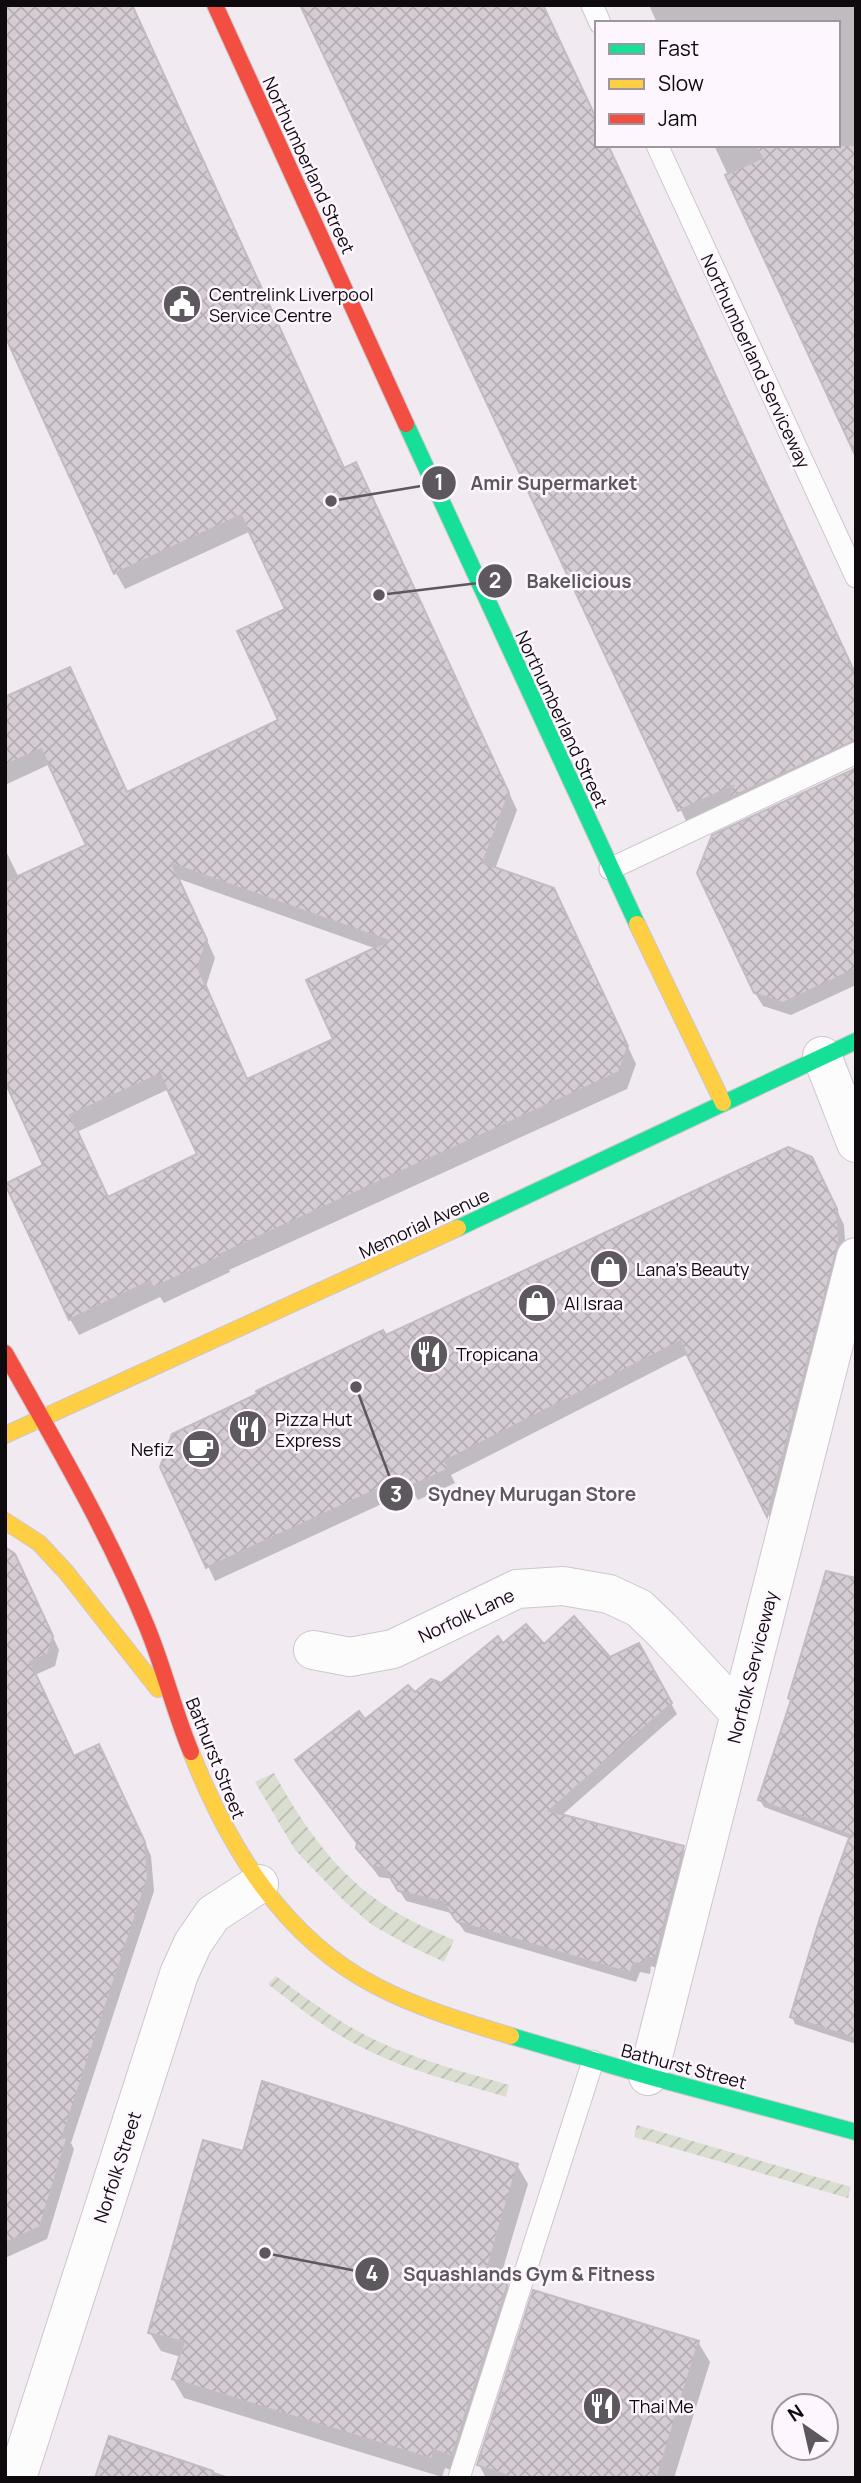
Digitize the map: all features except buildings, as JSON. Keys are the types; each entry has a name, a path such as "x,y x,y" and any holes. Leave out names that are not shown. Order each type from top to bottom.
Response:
{"street":[{"name":"Northumberland Street","path":"215,5 610,869 723,1103"},
{"name":"Memorial Avenue","path":"5,1435 382,1264 839,1049"},
{"path":"839,1049 856,1143"},
{"name":"Norfolk Serviceway","path":"648,2076 856,1256"},
{"name":"Bathurst Street","path":"5,1353 71,1471 148,1628 201,1782 223,1829 259,1884 293,1922 329,1956 374,1985 419,2008 593,2061 856,2132"},
{"path":"5,1521 39,1543 66,1572 175,1709"},
{"name":"Norfolk Lane","path":"313,1650 350,1657 393,1649 517,1589 563,1586 609,1594 639,1608 662,1629 740,1714"},
{"name":"Norfolk Street","path":"17,2478 179,1974 193,1943 213,1914 259,1884"}],"lane":[{"path":"592,5 599,21"},
{"name":"Northumberland Serviceway","path":"658,147 856,577"},
{"path":"610,869 856,753"},
{"path":"459,2478 593,2061"}],"shaded area":[{"path":"274,1773 296,1811 322,1847 351,1879 394,1911 454,1940 444,1962 372,1925 345,1902 295,1850 255,1782"},
{"path":"276,1976 354,2029 388,2046 509,2085 506,2097 418,2071 354,2043 316,2020 268,1984"},
{"path":"637,2125 851,2187 848,2198 634,2137"}],"traffic: fast":[{"path":"406,424 637,924"},
{"path":"458,1228 856,1041"},
{"path":"511,2036 856,2132"}],"traffic: slow":[{"path":"637,924 723,1103"},
{"path":"5,1435 458,1228"},
{"path":"5,1521 39,1543 66,1572 158,1689"},
{"path":"191,1752 222,1821 241,1855 286,1916 313,1942 343,1966 392,1994 442,2014 511,2036"}],"traffic: jam":[{"path":"215,5 406,424"},
{"path":"5,1353 80,1488 132,1592 153,1642 191,1752"}],"place":[{"name":"Centrelink Liverpool Service Centre","path":"182,304"},
{"name":"Amir Supermarket","path":"331,501"},
{"name":"Bakelicious","path":"379,595"},
{"name":"Lana's Beauty","path":"609,1269"},
{"name":"Al Israa","path":"537,1303"},
{"name":"Tropicana","path":"429,1354"},
{"name":"Sydney Murugan Store","path":"356,1387"},
{"name":"Pizza Hut Express","path":"248,1429"},
{"name":"Nefiz","path":"201,1449"},
{"name":"Squashlands Gym & Fitness","path":"265,2253"},
{"name":"Thai Me","path":"602,2406"}]}
